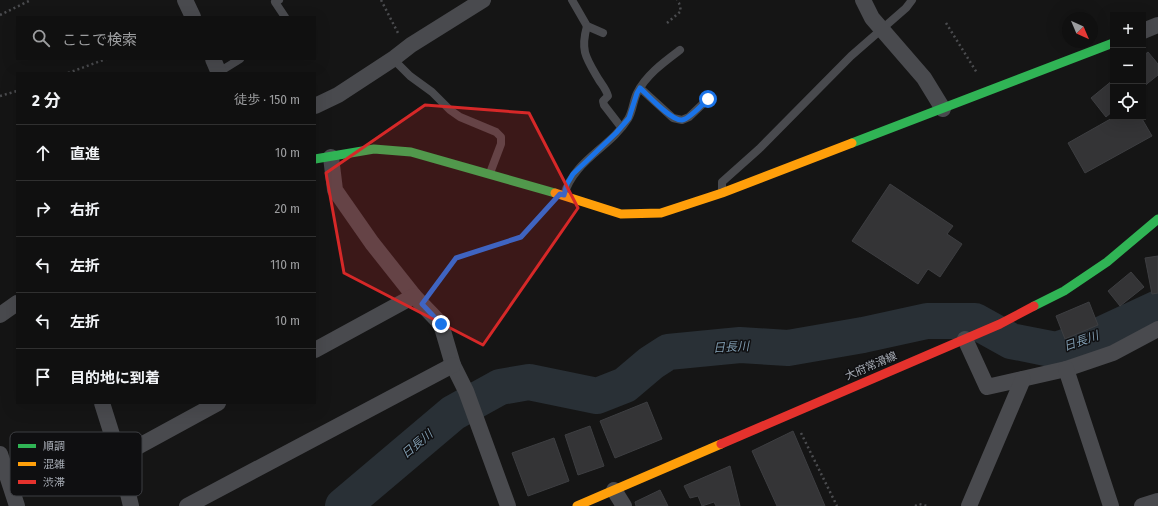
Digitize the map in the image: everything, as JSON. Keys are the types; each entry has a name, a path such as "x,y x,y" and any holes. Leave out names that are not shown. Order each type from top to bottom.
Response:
{"street":[{"path":"185,0 193,16"},
{"path":"316,106 338,95 393,60 407,48 483,0"},
{"path":"863,0 872,18 924,78 943,109"},
{"path":"1146,30 1158,25"},
{"path":"508,506 473,409 453,365 441,324 418,300 372,243 335,190 323,158 374,149 411,152 562,195 621,214 661,214 722,193 1110,44"},
{"name":"大府常滑線","path":"577,506 1000,324 1064,291 1106,262 1158,219"},
{"path":"316,347 418,300"},
{"path":"0,315 16,304"},
{"path":"972,336 987,387 1066,369 1113,353 1158,329"},
{"path":"187,506 453,365"},
{"path":"1066,369 1111,506"},
{"path":"969,506 1023,379"},
{"path":"102,404 111,432"},
{"path":"142,444 216,404"},
{"path":"0,454 10,485"},
{"path":"614,490 624,506"},
{"path":"14,496 17,506"},
{"path":"129,496 131,506"},
{"path":"1142,506 1158,501"}],"lane":[{"path":"279,0 275,2 284,16"},
{"path":"572,0 587,26 603,33"},
{"path":"722,193 722,182 759,149 851,56 906,8 912,0"},
{"path":"587,26 583,39 584,51 606,90 608,96 603,101 604,105 621,127"},
{"path":"562,195 573,174 629,118 637,93 647,78 666,60 680,50"},
{"path":"217,68 237,60"},
{"path":"393,60 410,76 432,92 450,110 460,117 496,132 501,137 490,174"},
{"path":"640,88 673,118 682,120 689,117 708,99"}],"path":[{"path":"0,15 32,0"},
{"path":"381,0 407,48"},
{"path":"667,23 680,11 677,0"},
{"path":"946,22 988,91"},
{"path":"71,72 103,60"},
{"path":"0,96 16,91"},
{"path":"418,300 456,258 521,237 562,195"},
{"path":"792,413 837,506"},
{"path":"915,506 919,504 927,506"}],"highlighted area":[{"path":"425,105 529,113 578,208 483,345 344,273 326,173"}],"building":[{"path":"1148,52 1158,64 1158,75 1146,85 1146,84 1146,54"},
{"path":"1110,82 1110,114 1106,117 1091,98"},
{"path":"1110,119 1143,120 1152,136 1085,173 1068,143"},
{"path":"890,184 953,226 947,234 962,244 940,277 928,269 918,284 852,241"},
{"path":"1158,256 1158,293 1152,294 1145,258"},
{"path":"1131,272 1144,287 1120,306 1108,291"},
{"path":"1089,302 1098,325 1065,339 1056,316"},
{"path":"647,402 662,439 615,458 600,421"},
{"path":"590,426 604,466 578,475 565,435"},
{"path":"793,431 825,506 777,506 752,451"},
{"path":"554,438 569,481 528,496 512,453"},
{"path":"730,466 740,506 716,506 714,502 702,506 698,496 690,498 684,486"},
{"path":"660,490 668,506 636,506 635,502"}],"waterway":[{"name":"日長川","path":"343,506 453,413 500,387 529,382 597,396 625,385 651,363 668,352 740,345 788,348 863,335 927,321 975,321 1011,341 1056,350 1102,334 1158,308"}],"traffic: fast":[{"path":"852,143 1110,44"},
{"path":"316,159 374,149 411,152 555,193"},
{"path":"1034,306 1064,291 1107,262 1158,219"}],"traffic: slow":[{"path":"555,193 621,214 661,213 722,193 852,143"},
{"path":"577,506 721,444"}],"traffic: jam":[{"path":"721,444 1000,324 1034,306"}],"route":[{"path":"441,324 422,304 456,258 521,237 560,194 564,195 567,184 573,174 616,133 629,118 640,88 673,118 682,120 689,117 708,99"}]}
